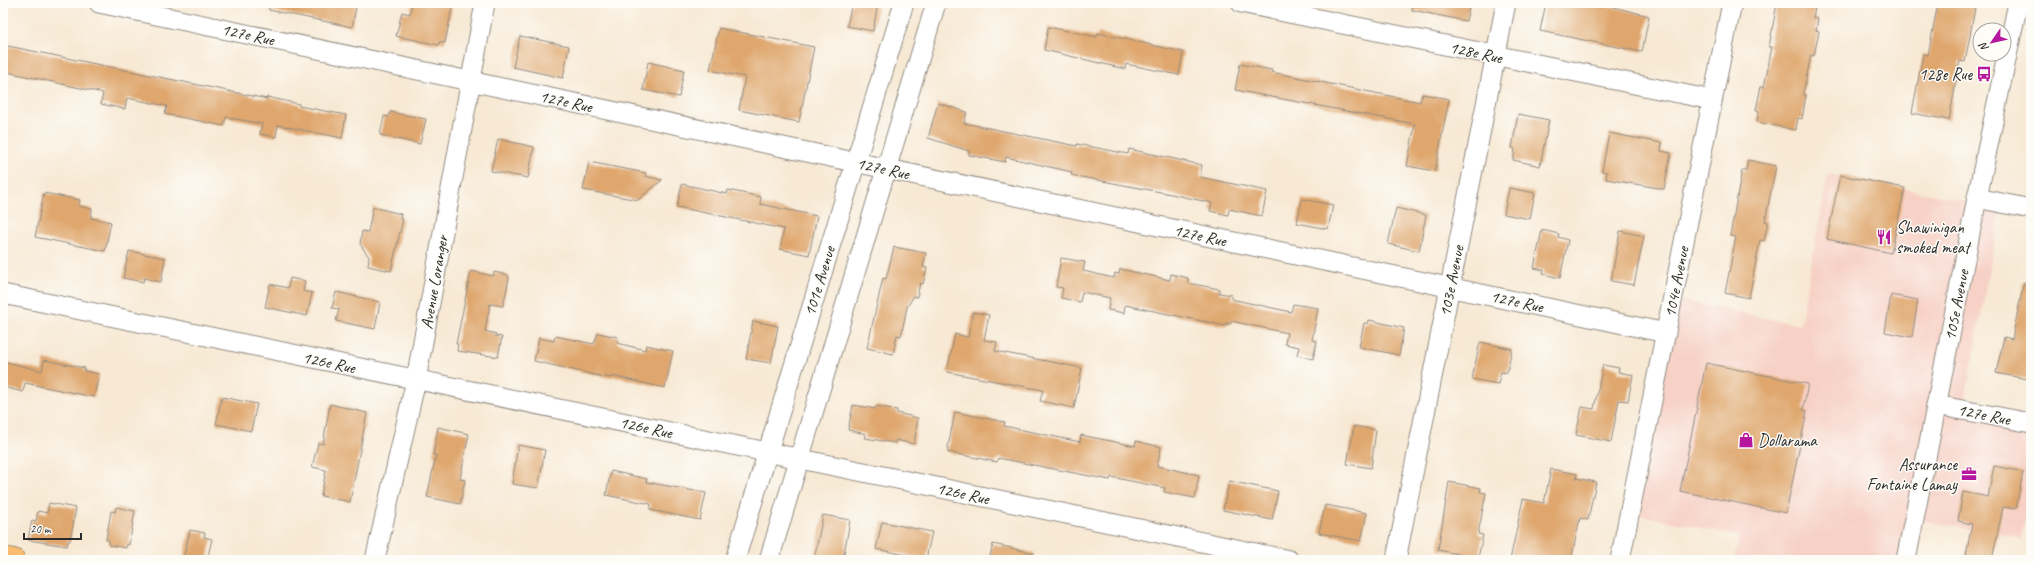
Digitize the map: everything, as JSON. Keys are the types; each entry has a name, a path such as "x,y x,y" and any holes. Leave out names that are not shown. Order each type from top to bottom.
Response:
{"main road":[{"path":"3,558 14,560"}],"street":[{"name":"127e Rue","path":"99,3 1666,333"},
{"name":"Avenue Loranger","path":"375,560 416,380 485,3"},
{"name":"101e Avenue","path":"735,560 904,3"},
{"name":"101e Avenue","path":"768,560 936,3"},
{"name":"128e Rue","path":"1241,3 1712,100"},
{"name":"103e Avenue","path":"1396,560 1506,3"},
{"name":"104e Avenue","path":"1620,560 1732,3"},
{"name":"105e Avenue","path":"1906,560 1977,198 2018,3"},
{"path":"1977,198 2031,209"},
{"name":"126e Rue","path":"3,294 1289,560"},
{"name":"127e Rue","path":"1936,405 2031,423"}],"shaded area":[{"path":"1828,174 1960,200 2000,212 1963,410 2031,423 2031,474 2022,539 1914,519 1906,560 1734,560 1739,536 1630,513 1673,299 1800,325"}],"building":[{"path":"269,3 357,3 352,27 269,10"},
{"path":"412,3 453,3 445,43 439,42 439,45 396,36 402,12 410,14"},
{"path":"852,3 878,3 873,31 847,26"},
{"path":"1413,3 1470,3 1466,21 1412,10"},
{"path":"1546,3 1597,3 1649,16 1642,52 1540,31"},
{"path":"1777,3 1816,3 1813,18 1818,19 1816,30 1819,31 1814,56 1811,55 1803,94 1806,95 1802,119 1798,118 1796,130 1757,122 1759,110 1756,110 1761,86 1764,87 1772,47 1769,47"},
{"path":"1938,3 1976,3 1965,62 1960,61 1949,120 1912,113 1923,54 1928,55"},
{"path":"1048,27 1097,37 1098,33 1183,52 1179,75 1126,64 1125,69 1044,50"},
{"path":"719,28 814,47 799,122 739,110 745,77 710,70"},
{"path":"520,36 569,46 563,78 513,67"},
{"path":"3,45 267,99 267,97 299,104 299,106 346,115 342,138 278,125 276,137 260,134 262,124 226,117 224,126 165,114 167,106 127,98 125,109 101,104 103,93 3,71"},
{"path":"648,62 684,70 679,97 643,90"},
{"path":"1240,64 1272,70 1271,72 1420,102 1422,94 1449,99 1435,171 1407,166 1415,124 1235,90"},
{"path":"938,103 967,112 964,123 1077,146 1077,144 1128,154 1129,149 1202,165 1200,177 1267,191 1262,216 1229,209 1228,215 1210,211 1212,203 1071,175 1072,172 1006,157 1005,162 969,155 969,151 928,138"},
{"path":"390,112 426,119 420,144 380,135 384,116 389,117"},
{"path":"1518,114 1549,120 1540,166 1513,160 1515,149 1512,148"},
{"path":"1609,133 1662,143 1661,151 1671,153 1664,189 1606,179 1607,172 1602,171"},
{"path":"498,139 534,147 528,178 491,171"},
{"path":"1748,160 1776,166 1765,221 1768,222 1764,241 1760,240 1749,298 1725,293 1736,237 1730,236 1742,170 1746,170"},
{"path":"589,162 646,173 645,176 662,180 638,200 583,190"},
{"path":"1840,175 1905,188 1891,253 1827,239"},
{"path":"682,184 727,194 728,190 761,197 760,204 817,216 809,255 780,249 784,229 677,207"},
{"path":"1509,188 1535,193 1530,219 1504,214"},
{"path":"44,193 80,200 79,206 92,209 91,218 111,222 105,251 35,237"},
{"path":"1302,199 1333,205 1328,229 1297,223"},
{"path":"373,207 401,214 400,219 403,219 391,271 368,266 369,257 360,244 362,231 368,232"},
{"path":"1396,208 1426,215 1419,251 1388,244"},
{"path":"1542,230 1559,234 1558,237 1568,240 1560,278 1543,274 1544,270 1534,268"},
{"path":"1620,231 1644,236 1634,285 1611,281"},
{"path":"894,247 926,253 923,267 927,268 923,284 920,283 917,297 914,296 907,307 901,336 897,335 893,354 867,348 883,278 886,279"},
{"path":"129,251 165,258 161,282 144,278 143,282 123,278"},
{"path":"1061,258 1085,262 1083,271 1114,278 1115,273 1119,274 1120,269 1170,280 1171,274 1188,278 1188,283 1219,289 1219,293 1232,295 1231,299 1291,312 1293,304 1318,308 1312,340 1317,341 1313,359 1297,355 1299,347 1285,344 1287,333 1231,321 1231,324 1226,323 1226,326 1125,305 1124,313 1108,310 1110,298 1082,292 1080,302 1061,298 1063,288 1056,287"},
{"path":"471,271 493,276 494,272 508,275 509,278 503,306 490,304 485,331 496,334 495,336 502,337 498,357 457,351 458,344 456,344"},
{"path":"290,278 305,281 303,291 312,293 307,316 265,307 270,284 288,288"},
{"path":"2024,282 2031,283 2031,359 2027,379 1996,373 2004,337 2012,339"},
{"path":"336,292 380,302 375,329 336,321 339,309 332,308"},
{"path":"1891,295 1918,300 1912,337 1885,332"},
{"path":"973,312 989,315 984,340 997,342 995,351 1082,368 1074,408 1040,401 1043,390 947,372 955,334 968,337"},
{"path":"1369,320 1404,328 1399,355 1359,347 1364,323 1368,324"},
{"path":"753,321 778,326 771,363 746,359"},
{"path":"598,333 618,337 617,343 645,350 646,345 673,351 665,388 612,376 611,378 604,377 534,361 539,338 554,341 555,336 594,344"},
{"path":"1480,342 1512,349 1507,373 1501,372 1498,384 1472,379"},
{"path":"44,360 85,368 84,371 99,374 94,397 25,383 23,392 3,387 3,361 42,371"},
{"path":"1706,363 1808,384 1803,410 1807,411 1786,513 1680,491"},
{"path":"1603,365 1619,368 1618,372 1633,375 1628,401 1619,400 1611,442 1576,435 1582,407 1594,409"},
{"path":"222,397 257,404 251,431 216,424"},
{"path":"330,404 367,413 350,502 321,496 326,470 312,467 318,443 323,444"},
{"path":"853,405 875,409 876,406 897,410 897,413 918,418 914,444 896,440 895,443 865,438 866,434 848,430"},
{"path":"955,412 1005,422 1004,426 1080,442 1081,435 1135,446 1136,441 1161,447 1157,466 1199,475 1195,498 1164,492 1165,488 1111,477 1110,480 998,458 997,462 947,452"},
{"path":"1354,426 1376,430 1371,468 1347,464"},
{"path":"438,427 469,434 460,479 465,480 460,504 427,497 436,455 433,455"},
{"path":"518,445 545,450 538,488 512,484"},
{"path":"1994,466 2023,472 2016,509 2003,507 1992,560 1967,560 1968,555 1966,555 1972,524 1958,521 1963,492 1988,497"},
{"path":"1551,469 1577,474 1576,478 1596,482 1588,520 1580,518 1571,560 1510,560 1523,499 1544,503"},
{"path":"611,471 647,479 646,482 706,493 700,520 650,510 651,504 606,495"},
{"path":"1229,481 1278,491 1272,520 1223,510"},
{"path":"1449,482 1481,488 1480,492 1486,493 1478,534 1483,535 1478,558 1438,550"},
{"path":"49,503 76,508 70,541 68,541 67,546 28,540 32,520 36,521 38,511 47,513"},
{"path":"1325,505 1367,513 1361,541 1319,533"},
{"path":"116,507 135,511 129,545 127,544 126,548 109,545 109,540 106,540 111,511 115,512"},
{"path":"823,515 850,520 843,560 814,560"},
{"path":"882,522 932,532 926,559 876,549"},
{"path":"190,530 205,533 204,537 212,539 207,560 183,560"},
{"path":"993,544 1034,553 1033,560 989,560"}],"place":[{"name":"128e Rue","path":"1984,74"},
{"name":"Shawinigan smoked meat","path":"1884,237"},
{"name":"Dollarama","path":"1746,440"},
{"name":"Assurance Fontaine Lamay","path":"1969,474"}]}
